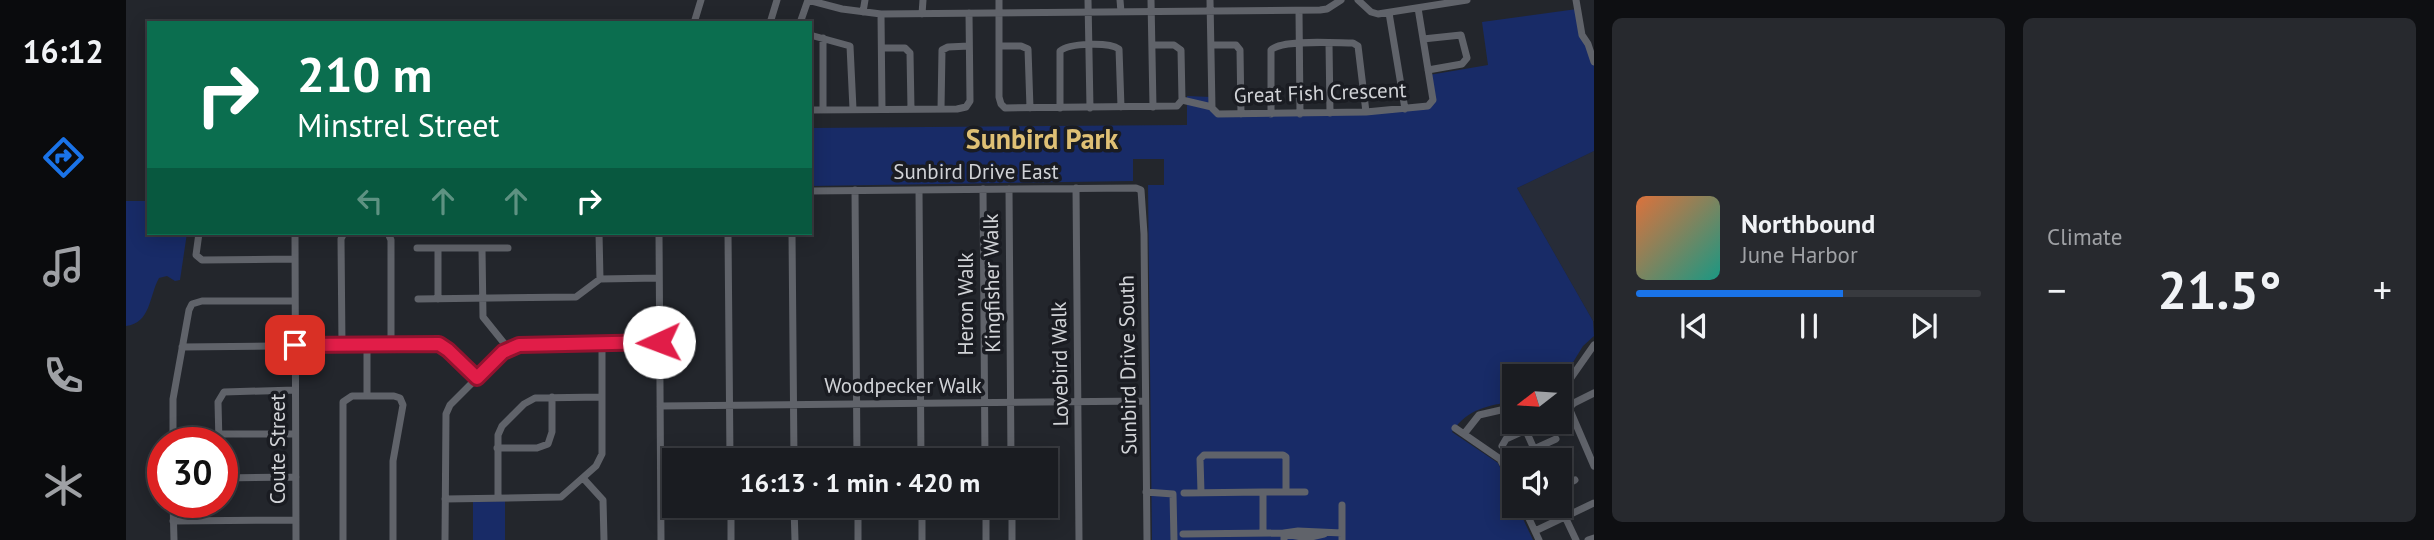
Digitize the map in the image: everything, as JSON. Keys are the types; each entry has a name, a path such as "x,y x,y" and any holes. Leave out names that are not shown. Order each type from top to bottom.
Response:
{"street":[{"path":"695,21 701,0"},
{"path":"771,21 777,0"},
{"path":"801,21 808,0 881,14 1300,11 1327,9 1341,0"},
{"path":"863,12 864,0"},
{"path":"922,14 923,0"},
{"path":"999,0 1001,104 1005,108 1177,106 1182,100 1181,50 1176,45 1152,45"},
{"path":"1088,0 1090,108"},
{"path":"1120,0 1121,12"},
{"path":"1151,0 1153,107"},
{"name":"Great Fish Crescent","path":"1210,0 1212,107 1218,114 1366,112 1431,104 1418,8"},
{"path":"1270,0 1271,11"},
{"path":"1358,0 1371,12 1389,13 1467,0"},
{"path":"1576,0 1582,35 1591,43 1594,62"},
{"path":"1300,11 1300,114"},
{"path":"812,110 963,109 969,104 969,13"},
{"path":"1389,13 1405,109"},
{"path":"881,14 882,109"},
{"path":"812,35 850,46 853,109"},
{"path":"1423,39 1461,35 1468,58 1462,64 1428,70"},
{"path":"823,38 823,110"},
{"path":"1271,114 1271,50 1276,45 1299,43 1353,43 1358,46 1366,112"},
{"path":"1329,43 1330,113"},
{"path":"1060,108 1060,51 1068,46 1089,45 1112,45 1119,49 1121,107"},
{"path":"1212,45 1236,45 1240,50 1241,114"},
{"path":"941,109 942,50 948,47 970,46"},
{"path":"1000,46 1021,46 1028,49 1030,108"},
{"path":"882,48 905,48 910,53 911,109"},
{"path":"1182,100 1212,107"},
{"name":"Sunbird Drive East","path":"812,191 1076,188 1141,190"},
{"name":"Lovebird Walk","path":"1076,188 1079,540"},
{"name":"Heron Walk","path":"983,189 985,448"},
{"name":"Kingfisher Walk","path":"1009,189 1011,448"},
{"path":"855,190 857,448"},
{"path":"919,190 921,448"},
{"name":"Sunbird Drive South","path":"1141,190 1144,209 1147,540"},
{"path":"199,235 196,255 202,260 294,259"},
{"name":"Coute Street","path":"295,235 296,540"},
{"path":"342,345 343,235"},
{"path":"389,235 391,344"},
{"path":"599,235 600,279"},
{"path":"659,235 661,540"},
{"path":"728,235 730,448"},
{"path":"792,235 794,448"},
{"path":"417,248 508,248"},
{"path":"438,248 438,299"},
{"path":"482,249 484,320 508,348"},
{"path":"418,299 576,297 600,279 659,278"},
{"path":"173,427 173,399 188,310 194,303 295,301"},
{"path":"445,540 446,414 450,405 508,348 519,345 659,342"},
{"path":"182,347 439,344 477,378"},
{"path":"445,499 561,497 600,462 603,454 602,344"},
{"path":"367,345 367,396"},
{"path":"1572,377 1594,345"},
{"path":"218,427 218,402 224,392 295,390"},
{"path":"1594,393 1574,402 1569,408 1594,465"},
{"path":"343,540 342,405 348,397 394,396 400,398 403,405 394,449 393,540"},
{"path":"497,448 537,448 548,444 552,432 552,397"},
{"path":"498,498 497,448 500,429 524,404 535,398 602,397"},
{"name":"Woodpecker Walk","path":"660,405 1145,401"},
{"path":"1464,434 1479,415 1502,410"},
{"path":"1455,428 1502,463"},
{"path":"238,434 295,434"},
{"path":"1502,446 1506,439 1517,434"},
{"path":"1536,448 1556,439"},
{"path":"1201,492 1202,457 1283,455 1286,457 1286,492"},
{"path":"238,478 296,477"},
{"path":"583,478 603,500 604,540"},
{"path":"1146,492 1173,494 1174,540"},
{"path":"1263,492 1263,533"},
{"path":"1184,493 1305,492"},
{"path":"1572,514 1594,503"},
{"path":"1183,534 1202,537 1263,533 1284,537 1307,531 1342,536 1342,505"},
{"path":"731,518 731,540"},
{"path":"794,518 794,540"},
{"path":"858,518 858,540"},
{"path":"922,518 922,540"},
{"path":"986,518 986,540"},
{"path":"1012,518 1012,540"},
{"path":"1529,518 1539,540"},
{"path":"1535,531 1563,518"},
{"path":"1565,518 1576,540"},
{"path":"174,540 173,521 296,520"},
{"path":"1588,540 1594,538"}],"shaded area":[{"path":"1577,9 1594,65 1594,151 1517,188 1593,321 1594,336 1583,346 1572,364 1502,364 1502,404 1472,413 1452,432 1498,463 1502,472 1502,518 1523,518 1533,540 1152,540 1148,185 1164,185 1164,159 1133,159 1133,181 812,186 812,128 1187,125 1187,96 1211,97 1213,111 1366,112 1432,104 1429,75 1488,65 1482,22"},
{"path":"1594,151 1594,321 1593,321 1517,188"},
{"path":"126,201 147,201 147,235 187,235 180,280 175,281 167,276 159,278 145,314 134,324 126,326"},
{"path":"505,501 505,540 473,540 473,502"}],"district":[{"name":"Sunbird Park","path":"1042,139"}],"route":[{"path":"295,345 439,344 477,378 508,348 519,345 659,342"}]}
